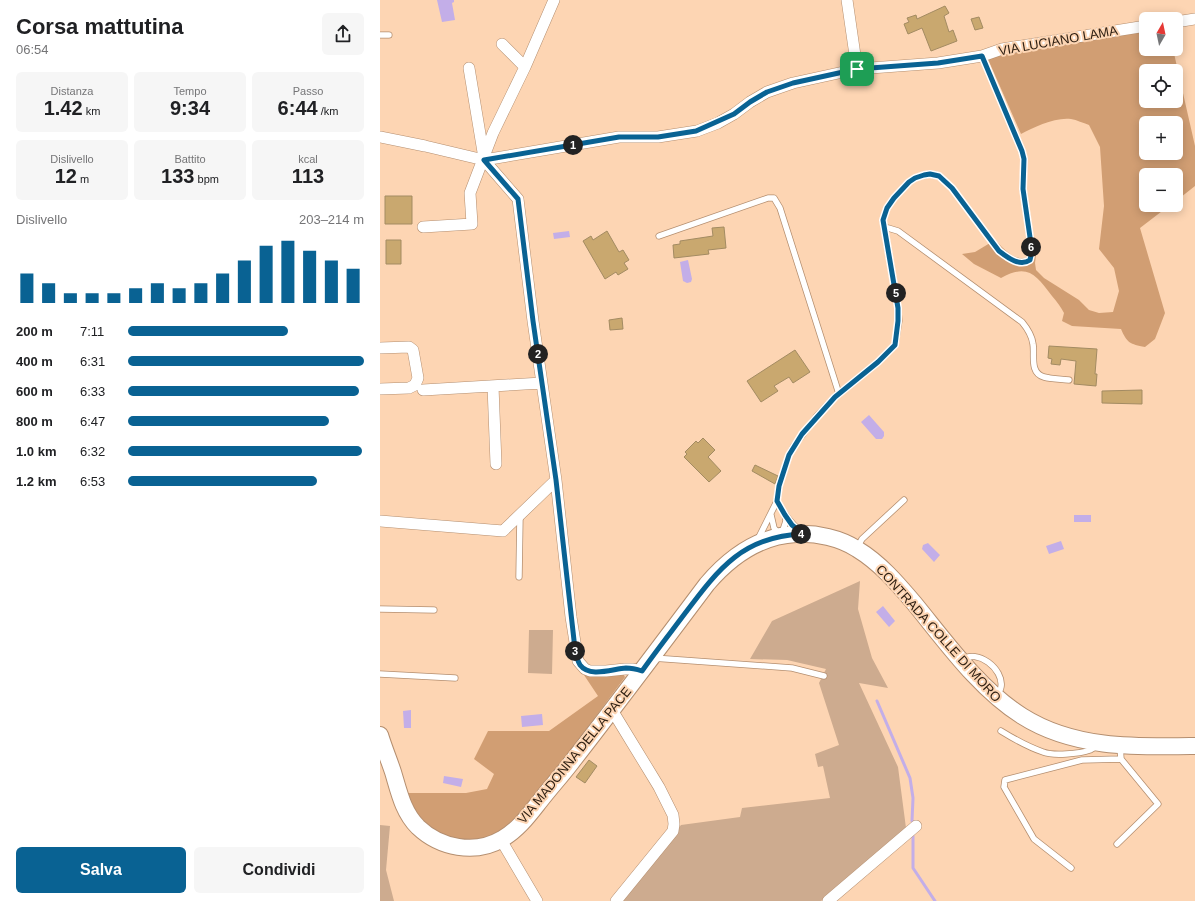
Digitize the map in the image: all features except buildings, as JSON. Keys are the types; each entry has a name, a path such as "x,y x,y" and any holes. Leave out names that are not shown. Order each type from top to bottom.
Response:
{"main road":[{"name":"VIA MADONNA DELLA PACE","path":"380,735 389,767 403,803 409,815 426,833 442,843 463,848 474,848 501,840 522,823 612,710 715,574 732,559 754,545 781,536 803,534 824,536"},
{"name":"CONTRADA COLLE DI MORO","path":"824,536 856,548 870,558 897,583 995,697 1037,725 1066,736 1099,743 1121,752 1195,746"}],"street":[{"path":"423,227 472,224 470,193 501,115 525,67 554,0"},
{"path":"847,0 857,69"},
{"path":"1183,21 1195,19"},
{"name":"VIA LUCIANO LAMA","path":"484,160 619,137 658,137 696,131 734,114 767,92 793,83 857,69 938,63 982,56 1002,49 1139,27"},
{"path":"502,44 525,67"},
{"path":"469,68 484,160 518,199 556,480 571,617 578,661 585,669 590,671 633,668 646,664"},
{"path":"380,137 418,144 484,160"},
{"path":"380,348 409,347 413,350 418,378 415,385 409,388 380,389"},
{"path":"423,390 542,383"},
{"path":"493,386 496,464"},
{"path":"380,521 503,531 556,480"},
{"path":"612,710 659,787 673,815 674,824 673,831 616,901"},
{"path":"828,901 916,826"},
{"path":"501,840 537,901"}],"lane":[{"path":"380,35 389,35"},
{"path":"754,545 777,501 789,455 794,446 816,417 839,394 878,362 895,345 898,308 883,220 887,208 900,190 915,178 930,174 939,176 946,182 999,251 1009,258 1019,262 1026,263 1030,260 1032,251 1023,189 1024,159 982,56"},
{"path":"659,236 768,198 774,198 780,208 839,394"},
{"path":"884,228 898,231 1022,322 1027,328 1033,343 1034,364 1037,373 1043,377 1068,380"},
{"path":"856,548 862,539 904,500"},
{"path":"777,501 792,525 803,534"},
{"path":"771,514 771,520 774,528 781,536"},
{"path":"519,577 520,515"},
{"path":"781,536 786,521 785,515"},
{"path":"380,609 434,610"},
{"path":"646,664 792,668 824,676"},
{"path":"380,674 455,678"},
{"path":"1001,731 1015,740 1044,753 1076,753 1091,750 1099,743"},
{"path":"1071,868 1034,839 1004,788 1005,780 1082,760 1121,752 1158,804 1117,844"}],"shaded area":[{"path":"437,0 454,0 452,3 455,20 442,22"},
{"path":"1139,30 1139,56 1175,56 1176,64 1139,64 1139,108 1183,108 1183,93 1195,146 1195,186 1183,195 1183,168 1139,168 1139,212 1161,212 1140,228 1165,313 1155,339 1145,347 1136,345 1127,340 1121,329 1072,326 1062,321 1064,313 1036,277 1025,272 1018,272 1001,278 974,264 962,254 975,252 995,240 1009,253 1018,258 1036,255 1036,270 1044,278 1079,300 1089,310 1099,313 1113,312 1119,291 1114,268 1099,249 1104,206 1100,147 1089,125 1071,119 1052,121 1021,134 987,57 1002,53"},
{"path":"569,231 570,237 554,239 553,233"},
{"path":"688,260 692,279 691,282 687,283 683,281 680,262"},
{"path":"869,415 884,432 882,439 876,439 861,422"},
{"path":"1074,515 1091,515 1091,522 1074,522"},
{"path":"1061,541 1064,549 1049,554 1046,546"},
{"path":"928,543 940,555 934,562 922,549 923,545"},
{"path":"860,581 858,609 872,658 888,688 859,683 898,767 906,828 821,901 621,901 681,825 740,817 742,808 830,798 823,766 818,767 815,754 839,745 819,683 826,669 787,660 750,659 772,621"},
{"path":"883,606 895,621 889,627 876,612"},
{"path":"529,630 553,630 552,674 528,673"},
{"path":"622,672 625,677 556,770 519,816 504,830 486,840 451,840 424,824 414,811 407,793 466,793 487,789 494,774 474,759 488,731 549,731 598,696 584,675"},
{"path":"411,710 411,728 404,728 403,711"},
{"path":"542,714 543,725 522,727 521,716"},
{"path":"444,776 463,779 461,787 443,783"},
{"path":"380,825 390,826 386,870 394,901 380,901"}],"waterway":[{"path":"877,701 910,778 913,798 912,821"},
{"path":"913,836 913,868 935,901"}],"route":[{"path":"982,56 1024,159 1023,189 1032,256 1026,263 1019,262 1009,258 999,251 952,188 939,176 930,174 915,178 900,190 887,208 883,220 897,298 897,338 895,345 890,351 858,380 835,397 816,417 802,434 789,455 779,486 777,501 792,525 803,534 791,534 762,541 743,551 732,559 715,574 642,671 633,668 606,671 590,671 585,669 578,661 575,649 565,571 556,480 533,321 518,199 484,160 619,137 658,137 696,131 718,123 767,92 793,83 857,69 938,63 982,56"}]}
